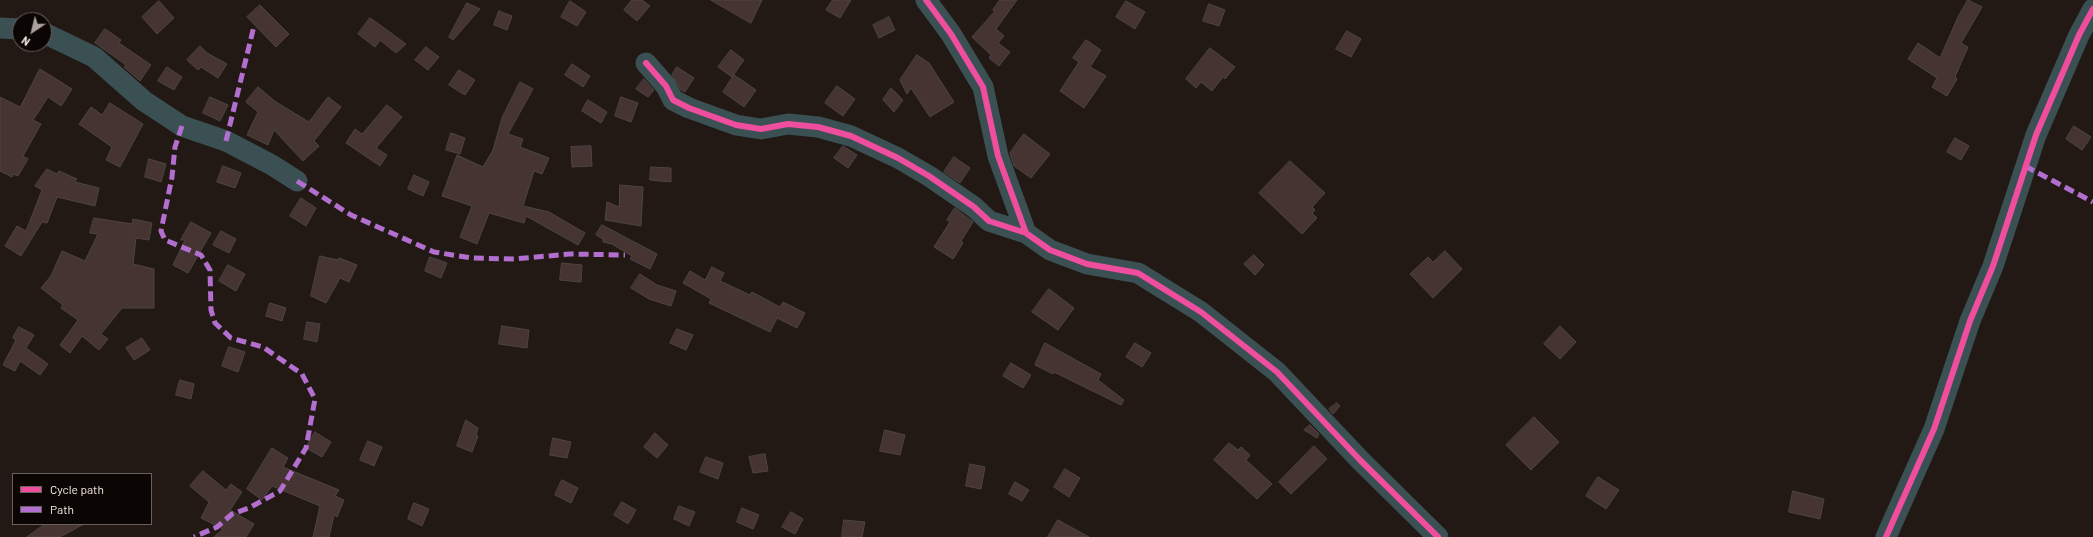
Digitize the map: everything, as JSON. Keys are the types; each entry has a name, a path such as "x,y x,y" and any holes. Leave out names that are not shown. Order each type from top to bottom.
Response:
{"street":[{"path":"926,0 951,34 983,87 998,156 1026,232"},
{"path":"1886,537 1934,429 1970,321 1993,266 2036,135 2079,35 2093,9"},
{"path":"0,28 12,29"},
{"path":"52,37 94,57 144,101 182,126 226,141 272,165 297,181"},
{"path":"646,63 666,86 674,100 689,108 736,125 761,129 788,124 818,127 851,136 898,158 929,176 974,207 989,221 1026,232 1050,250 1087,264 1138,273 1201,312 1277,372 1360,460 1438,537"}],"building":[{"path":"632,0 642,0 650,6 637,21 624,10"},
{"path":"711,0 762,0 751,23"},
{"path":"833,0 851,0 840,18 826,10"},
{"path":"1000,0 1017,0 996,29 1004,36 998,43 1010,52 999,66 989,58 991,55 972,37 995,11 993,10"},
{"path":"1968,0 1982,7 1961,43 1968,47 1955,77 1957,79 1947,96 1932,87 1937,78 1908,59 1918,43 1940,58 1958,17"},
{"path":"159,1 174,18 157,34 142,17"},
{"path":"570,1 586,12 577,26 561,17"},
{"path":"1126,1 1145,12 1135,29 1116,17"},
{"path":"467,3 480,9 453,40 449,37"},
{"path":"1209,4 1225,10 1219,26 1203,21"},
{"path":"260,5 289,34 276,47 247,17"},
{"path":"499,11 512,16 507,30 494,25"},
{"path":"889,17 895,30 879,38 873,25"},
{"path":"370,18 406,44 396,53 380,40 375,47 358,34"},
{"path":"105,29 121,40 119,43 151,65 140,81 124,67 126,65 95,43"},
{"path":"1347,31 1361,39 1351,57 1336,49"},
{"path":"1086,40 1101,50 1090,67 1106,76 1084,108 1060,91 1079,62 1073,58"},
{"path":"200,46 207,53 227,64 218,78 201,67 198,70 187,60"},
{"path":"426,47 439,57 428,70 415,60"},
{"path":"1210,48 1235,67 1225,79 1223,77 1212,91 1201,82 1196,88 1186,79"},
{"path":"731,50 744,60 732,77 718,67"},
{"path":"917,55 929,63 954,102 930,117 911,88 907,94 900,80"},
{"path":"572,64 590,76 583,87 565,75"},
{"path":"167,67 182,77 174,90 158,81"},
{"path":"677,67 694,78 685,92 681,90 672,75"},
{"path":"40,69 72,89 61,106 48,97 33,120 41,124 23,156 28,159 18,176 13,174 12,177 0,171 0,97 20,107"},
{"path":"459,70 475,80 465,95 449,85"},
{"path":"734,75 756,90 744,107 723,92"},
{"path":"644,79 654,90 648,97 636,89"},
{"path":"520,82 533,89 508,134 523,139 520,147 549,158 542,174 534,171 523,206 549,212 585,233 578,245 526,216 524,223 489,213 477,244 460,237 472,206 442,196 457,155 483,167 493,150 502,118"},
{"path":"837,86 855,99 843,116 825,103"},
{"path":"258,87 276,102 309,122 328,97 341,107 314,141 319,146 303,161 274,130 268,145 247,135 258,112 246,102"},
{"path":"891,88 903,100 894,112 883,100"},
{"path":"210,97 228,105 220,121 203,113"},
{"path":"621,97 638,103 631,122 615,116"},
{"path":"588,100 607,112 601,123 582,111"},
{"path":"110,103 143,124 120,167 106,160 112,147 79,124 91,107 102,115"},
{"path":"387,105 402,117 376,148 387,155 380,166 346,143 355,129 362,134"},
{"path":"2074,126 2091,137 2082,150 2066,139"},
{"path":"451,133 465,138 460,154 446,150"},
{"path":"1024,134 1050,154 1031,178 1014,166 1010,153"},
{"path":"1955,138 1969,146 1961,160 1947,152"},
{"path":"591,146 592,166 572,167 571,147"},
{"path":"843,146 857,155 848,168 834,158"},
{"path":"954,157 970,168 960,183 944,172"},
{"path":"149,159 166,164 161,182 145,177"},
{"path":"1290,161 1325,193 1312,207 1315,210 1312,213 1317,218 1302,234 1259,193"},
{"path":"223,166 241,173 235,188 217,182"},
{"path":"651,167 671,168 671,182 650,180"},
{"path":"47,169 57,174 59,171 77,179 75,182 99,188 95,206 57,197 47,223 42,222 21,256 5,246 17,226 26,231 42,190 35,186"},
{"path":"414,175 429,182 423,196 408,189"},
{"path":"620,185 643,187 641,226 605,220 607,202 619,207"},
{"path":"301,198 316,208 306,226 290,216"},
{"path":"955,208 973,222 961,241 963,243 953,259 934,247 950,222 947,220"},
{"path":"94,218 132,224 133,219 152,223 149,240 136,238 133,264 154,269 154,308 122,308 101,334 108,339 99,350 82,336 70,353 60,345 78,320 61,308 63,305 41,288 51,276 62,251 85,261 98,234 90,233"},
{"path":"191,222 211,233 188,273 173,265 185,240 181,240"},
{"path":"602,225 657,254 650,269 630,259 632,256 612,244 603,242 603,239 596,235"},
{"path":"221,231 236,239 229,253 213,245"},
{"path":"1445,251 1462,269 1433,298 1410,274 1428,257 1433,262"},
{"path":"1254,255 1264,265 1255,275 1244,264"},
{"path":"320,256 338,260 339,258 357,265 349,282 340,278 326,303 311,296"},
{"path":"430,257 447,263 441,278 425,271"},
{"path":"562,263 582,265 581,282 560,280"},
{"path":"228,265 245,274 236,291 219,281"},
{"path":"712,267 724,273 720,281 750,295 752,292 780,307 783,302 805,313 797,328 777,318 770,332 709,303 711,299 683,283 690,271 705,280"},
{"path":"640,274 657,285 676,291 671,306 649,299 631,288"},
{"path":"1049,289 1074,308 1058,330 1032,312"},
{"path":"270,303 286,308 282,321 266,316"},
{"path":"307,322 320,324 317,342 304,339"},
{"path":"502,326 529,330 527,348 499,344"},
{"path":"1560,326 1576,342 1560,359 1544,344"},
{"path":"19,327 34,335 26,348 48,364 40,375 20,361 15,371 3,365 16,340 13,338"},
{"path":"677,329 693,335 686,350 670,343"},
{"path":"142,338 150,350 134,360 126,348"},
{"path":"1045,343 1101,374 1098,380 1124,400 1121,405 1054,372 1053,374 1035,365"},
{"path":"1135,343 1151,353 1142,367 1126,357"},
{"path":"229,347 245,352 238,372 222,366"},
{"path":"1011,363 1031,375 1023,388 1003,376"},
{"path":"180,380 194,384 191,399 176,395"},
{"path":"1337,403 1340,406 1333,414 1329,409"},
{"path":"1534,417 1559,442 1531,470 1506,445"},
{"path":"466,420 478,428 476,436 478,436 472,452 457,446"},
{"path":"1310,425 1319,434 1317,438 1304,430"},
{"path":"885,430 905,435 900,455 880,451"},
{"path":"315,432 331,442 322,457 306,448"},
{"path":"655,433 668,445 657,458 644,447"},
{"path":"553,438 571,442 567,458 550,455"},
{"path":"368,441 382,447 374,466 360,460"},
{"path":"1229,443 1238,450 1241,447 1250,455 1246,460 1272,484 1257,499 1214,460"},
{"path":"1314,446 1327,459 1291,494 1279,482"},
{"path":"272,448 288,458 283,467 339,490 335,496 344,500 337,517 334,515 329,537 313,537 320,506 272,486 262,500 247,489"},
{"path":"765,454 768,471 753,473 749,457"},
{"path":"706,457 723,463 718,479 700,472"},
{"path":"970,464 985,467 981,489 966,486"},
{"path":"1065,469 1080,478 1069,497 1054,487"},
{"path":"203,471 226,490 231,484 242,492 230,510 254,524 246,537 214,537 223,529 201,518 209,502 190,486"},
{"path":"1598,477 1619,490 1606,509 1586,496"},
{"path":"562,480 578,488 571,503 555,495"},
{"path":"1015,482 1029,490 1022,501 1009,494"},
{"path":"1793,491 1824,499 1820,519 1789,512"},
{"path":"622,502 636,510 628,524 614,515"},
{"path":"414,503 429,509 422,526 408,519"},
{"path":"679,506 695,512 689,526 674,519"},
{"path":"742,508 759,515 753,529 737,522"},
{"path":"791,512 803,519 795,534 782,527"},
{"path":"844,520 865,522 862,537 842,537"},
{"path":"1058,520 1089,537 1048,537"},
{"path":"44,525 82,525 60,537 27,537"}],"marked path":[{"path":"226,141 254,26"},
{"path":"182,126 175,147 172,177 161,231 165,240 201,255 210,270 211,310 215,323 231,338 263,347 302,374 315,399 306,448 280,491 249,508 232,514 217,527 194,537"},
{"path":"2025,166 2093,202"},
{"path":"297,181 351,215 434,252 472,258 514,259 570,254 625,255"}],"cycle path":[{"path":"926,0 951,34 983,87 998,156 1026,233 1050,250 1087,264 1138,273 1201,312 1277,372 1360,460 1438,537"},
{"path":"1886,537 1934,429 1970,321 1993,266 2036,135 2079,35 2093,9"},
{"path":"646,63 666,86 673,100 689,108 736,125 761,129 788,124 818,127 851,136 898,158 929,176 974,207 989,221 1026,233"}]}
